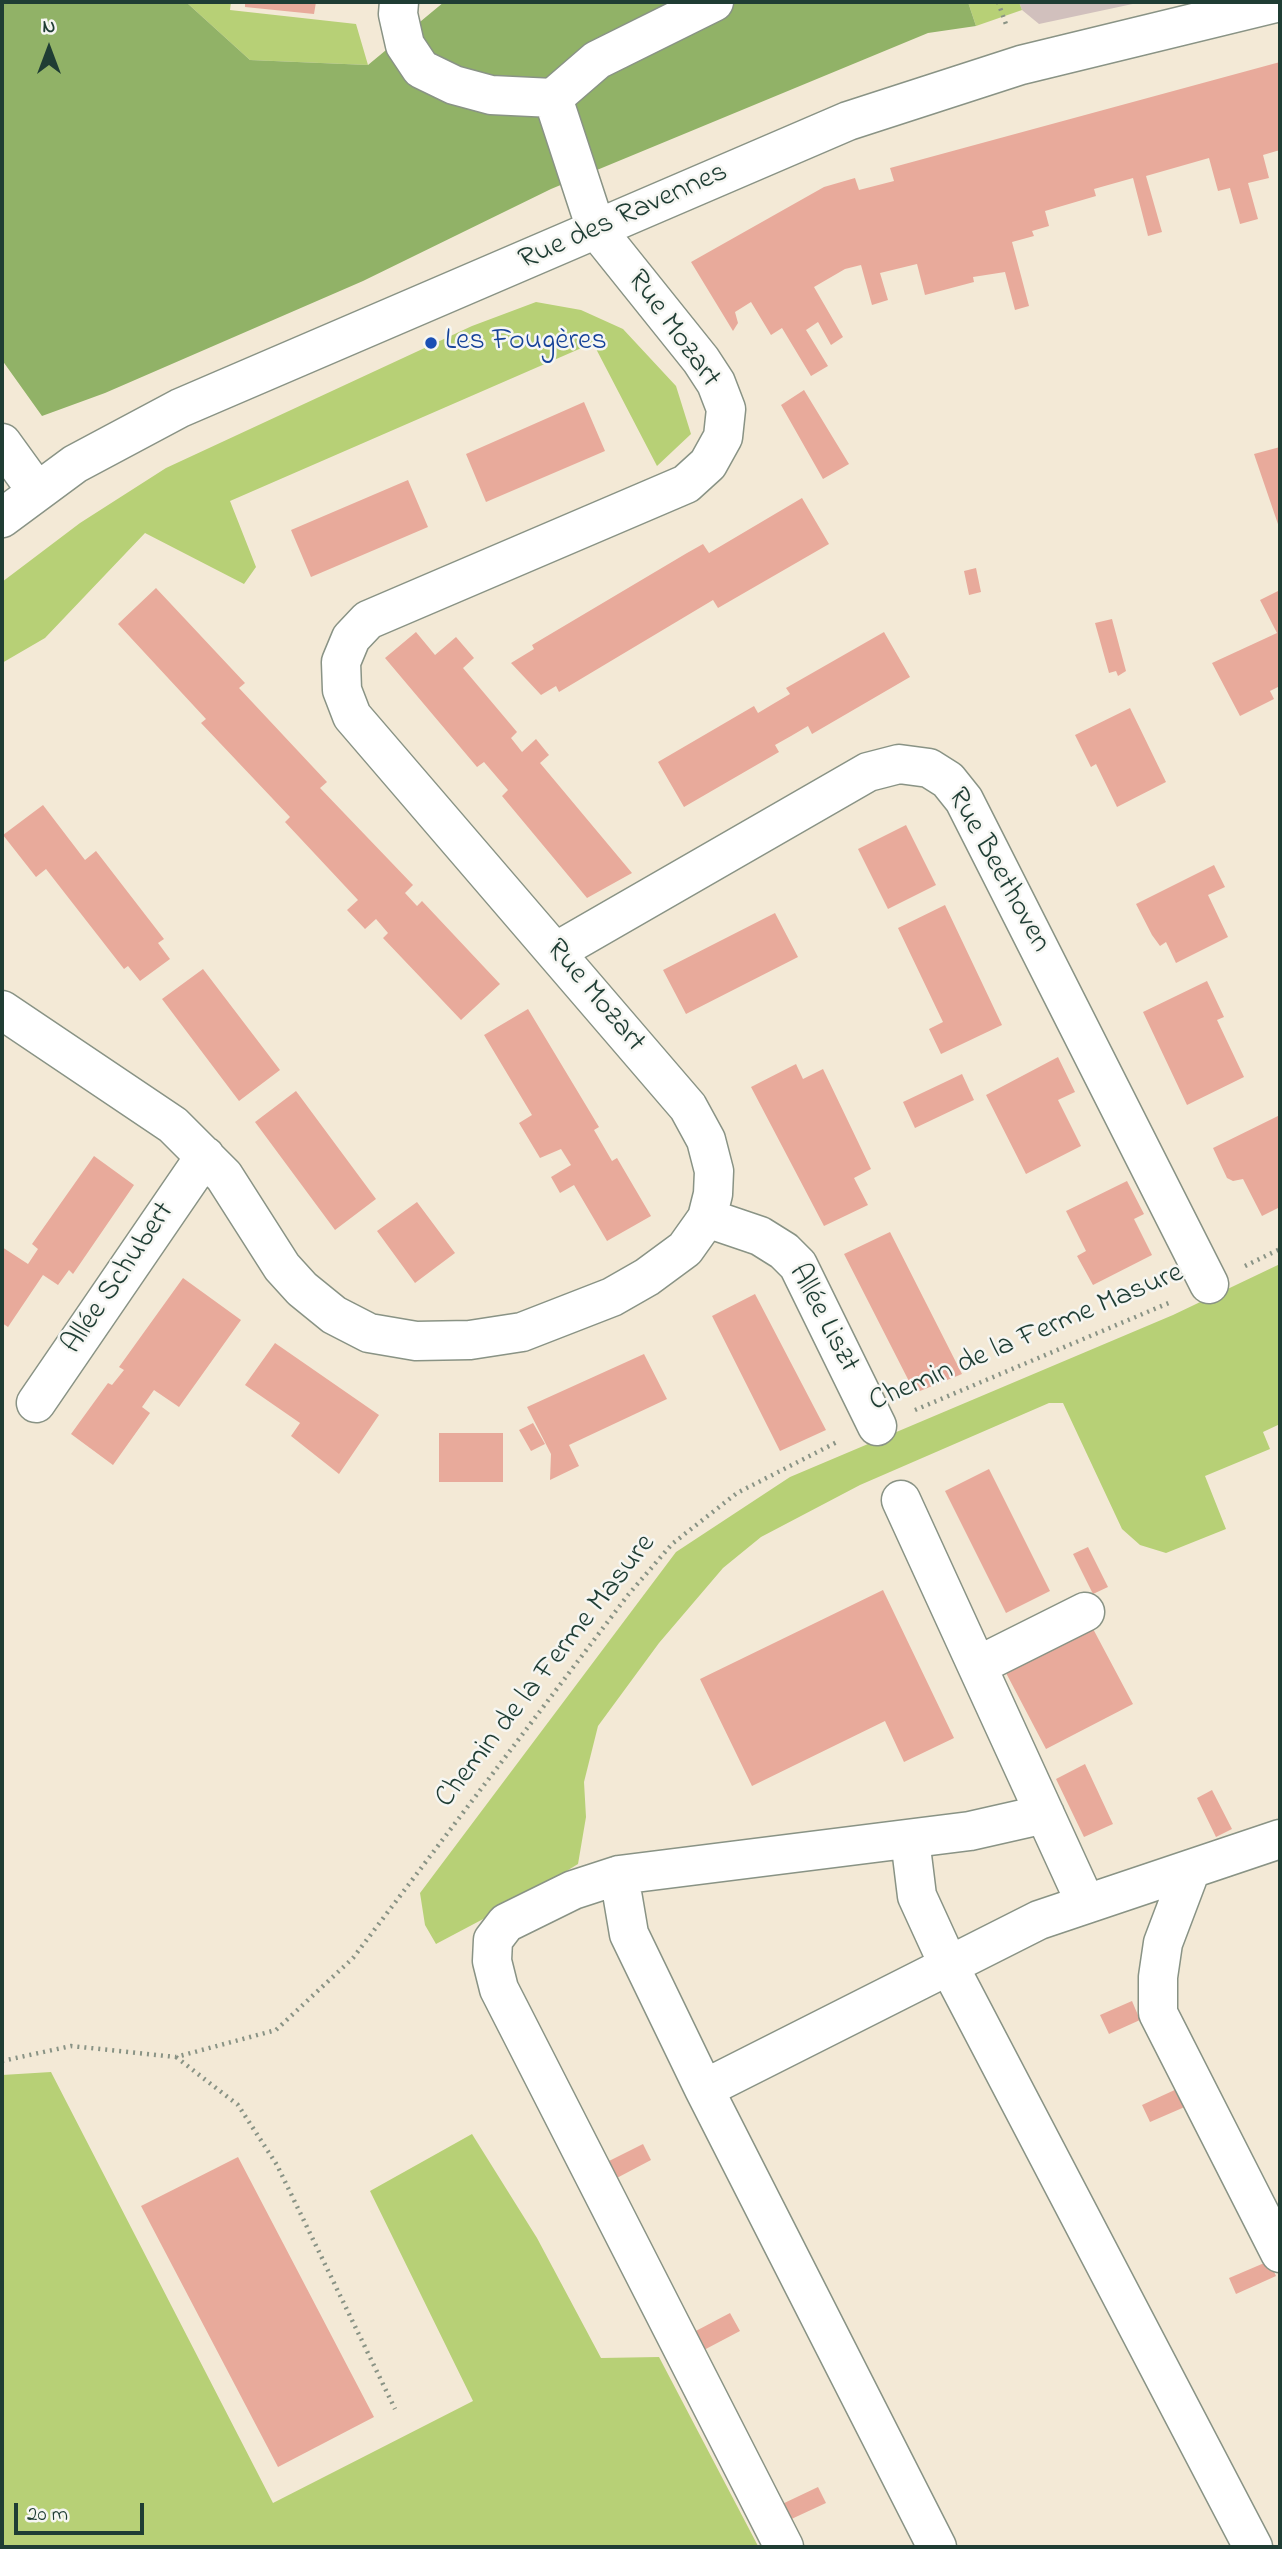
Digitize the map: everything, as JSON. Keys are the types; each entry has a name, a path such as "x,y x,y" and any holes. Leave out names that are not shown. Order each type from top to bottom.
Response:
{"street":[{"path":"399,2 398,14 405,44 421,69 454,85 491,95 553,98 597,60 714,2"},
{"name":"Rue des Ravennes","path":"2,518 36,490 124,435 180,408 460,290 848,121 1021,65 1280,2"},
{"path":"553,98 596,229"},
{"name":"Rue Mozart","path":"2,1010 173,1125 205,1156 240,1198 282,1266 302,1289 334,1315 369,1333 416,1341 470,1340 522,1332 612,1297 648,1277 685,1249 707,1218 713,1194 714,1171 706,1140 688,1107 352,716 342,690 341,662 351,638 368,620 686,484 708,464 723,437 726,409 716,383 701,360 596,229"},
{"path":"2,443 36,490"},
{"name":"Rue Beethoven","path":"556,951 868,772 899,764 929,768 948,780 964,800 1209,1284"},
{"name":"Allée Schubert","path":"36,1403 205,1156"},
{"name":"Allée Liszt","path":"707,1218 760,1236 784,1251 798,1265 877,1426"},
{"path":"901,1500 1086,1904"},
{"path":"977,1665 1084,1612"},
{"path":"784,2547 499,1989 492,1961 493,1940 506,1923 573,1890 619,1875 970,1831 1045,1814"},
{"path":"910,1839 917,1896 948,1966 1252,2547"},
{"path":"704,2089 1039,1920 1280,1839"},
{"path":"1191,1869 1163,1943 1158,1977 1158,2013 1280,2253"},
{"path":"619,1875 629,1934 704,2089 937,2547"}],"path":[{"name":"Chemin de la Ferme Masure","path":"2,2061 71,2046 176,2057 276,2030 353,1958 628,1595 672,1545 737,1493 815,1451 1209,1284 1280,1249"},
{"path":"176,2057 238,2105 277,2165 395,2409"}],"shaded area":[{"path":"1019,2 1142,2 1039,24 1022,10"}],"green space":[{"path":"2,2 186,2 250,60 368,65 444,2 968,2 976,26 928,33 551,189 363,281 105,393 42,416 2,360"},
{"path":"186,2 231,2 230,10 356,24 368,65 250,60"},
{"path":"968,2 1019,2 1022,10 976,26"},
{"path":"536,302 581,310 623,329 676,386 691,434 657,466 593,343 230,501 256,567 244,584 145,533 45,638 2,663 2,582 80,523 166,468 472,326"},
{"path":"1280,1264 1280,1424 1263,1432 1270,1449 1205,1476 1226,1529 1166,1553 1140,1545 1122,1529 1063,1403 1049,1403 860,1485 761,1537 723,1568 659,1643 598,1726 584,1782 586,1817 578,1864 521,1899 436,1944 425,1925 420,1893 676,1552 790,1477 1173,1315"},
{"path":"51,2072 273,2503 473,2401 370,2191 472,2134 537,2238 601,2358 659,2357 758,2546 2,2547 2,2075"}],"building":[{"path":"245,2 316,2 314,14 245,7"},
{"path":"1280,62 1280,150 1263,155 1269,178 1248,183 1258,219 1240,224 1230,188 1218,191 1209,158 1146,176 1162,232 1148,236 1133,178 1094,189 1096,196 1045,211 1049,226 1032,231 1034,236 1012,242 1029,306 1015,310 1005,272 973,277 974,282 925,295 917,264 880,273 888,300 872,305 861,265 845,269 814,287 843,337 831,345 818,322 806,330 828,366 811,376 782,328 771,335 751,302 735,312 738,323 733,331 691,262 824,187 855,178 859,190 894,181 890,168"},
{"path":"804,390 849,464 823,479 781,405"},
{"path":"584,402 605,451 486,502 466,454"},
{"path":"1280,447 1280,530 1254,454"},
{"path":"408,480 428,527 311,577 291,530"},
{"path":"802,498 829,544 718,608 713,600 559,692 556,686 541,695 511,663 534,649 532,645 687,553 703,544 709,553"},
{"path":"976,568 981,592 969,595 964,571"},
{"path":"156,588 245,683 239,688 327,782 320,788 413,885 405,893 417,906 422,901 500,984 461,1020 383,938 388,933 376,919 365,929 347,910 358,900 285,822 290,817 201,723 206,719 118,624"},
{"path":"1280,590 1280,686 1270,691 1274,699 1240,716 1212,663 1277,633 1260,600"},
{"path":"1112,619 1126,671 1118,676 1116,671 1109,673 1095,623"},
{"path":"416,632 435,655 456,637 474,658 463,668 517,732 511,738 522,752 536,739 549,755 540,763 632,873 587,898 502,796 508,790 484,762 477,767 385,658"},
{"path":"884,632 910,677 812,734 808,726 775,745 779,752 684,807 658,762 754,706 758,713 790,694 786,688"},
{"path":"1130,708 1166,782 1117,807 1096,764 1091,767 1075,735"},
{"path":"43,805 85,860 96,851 164,939 158,943 170,959 140,981 128,966 124,969 46,869 36,877 3,835"},
{"path":"906,825 936,885 888,909 858,849"},
{"path":"1214,865 1225,887 1208,895 1228,937 1176,963 1166,942 1160,946 1152,935 1136,904"},
{"path":"945,905 1002,1025 941,1054 929,1029 943,1022 898,928"},
{"path":"775,913 798,957 686,1014 663,970"},
{"path":"203,969 280,1070 239,1101 162,999"},
{"path":"1207,981 1224,1017 1217,1020 1244,1077 1187,1105 1143,1012"},
{"path":"528,1009 599,1127 594,1130 612,1161 617,1158 651,1216 607,1241 574,1185 560,1193 551,1177 571,1165 561,1149 540,1158 519,1123 532,1115 484,1035"},
{"path":"1058,1057 1075,1092 1058,1100 1081,1146 1026,1174 986,1095"},
{"path":"796,1064 803,1079 823,1069 871,1169 854,1178 868,1205 824,1226 751,1087"},
{"path":"962,1074 974,1100 915,1128 903,1102"},
{"path":"296,1091 376,1199 335,1230 255,1122"},
{"path":"1280,1115 1280,1207 1262,1216 1243,1179 1233,1181 1227,1178 1213,1148"},
{"path":"94,1156 134,1185 73,1274 69,1270 58,1285 43,1275 8,1327 2,1323 2,1247 28,1264 38,1249 32,1244"},
{"path":"1127,1181 1144,1214 1134,1219 1152,1255 1093,1285 1077,1256 1086,1251 1066,1211"},
{"path":"417,1202 455,1253 415,1283 377,1231"},
{"path":"890,1232 962,1374 915,1393 844,1254"},
{"path":"183,1278 241,1320 179,1407 154,1390 142,1407 150,1413 113,1465 71,1434 108,1383 112,1385 124,1370 119,1367"},
{"path":"755,1294 826,1430 780,1451 712,1316"},
{"path":"275,1343 379,1415 339,1474 291,1436 300,1423 245,1385"},
{"path":"644,1354 667,1399 569,1445 579,1466 550,1480 551,1454 527,1407"},
{"path":"533,1423 545,1444 531,1451 519,1430"},
{"path":"439,1433 503,1433 503,1482 439,1482"},
{"path":"989,1469 1050,1591 1006,1613 945,1491"},
{"path":"1088,1547 1108,1587 1093,1594 1073,1554"},
{"path":"883,1590 954,1738 904,1762 885,1721 752,1786 700,1679"},
{"path":"1091,1625 1133,1704 1046,1749 1005,1671"},
{"path":"1085,1764 1113,1824 1084,1837 1056,1779"},
{"path":"1212,1790 1232,1829 1216,1837 1197,1798"},
{"path":"1132,2001 1140,2020 1109,2034 1100,2015"},
{"path":"1179,2088 1187,2106 1150,2122 1142,2105"},
{"path":"643,2144 651,2160 613,2180 605,2163"},
{"path":"238,2157 374,2417 278,2467 141,2206"},
{"path":"1269,2261 1276,2276 1236,2294 1229,2278"},
{"path":"730,2313 740,2331 702,2351 692,2333"},
{"path":"818,2487 826,2503 785,2522 778,2506"}],"place":[{"name":"Les Fougères","path":"431,343"}]}
